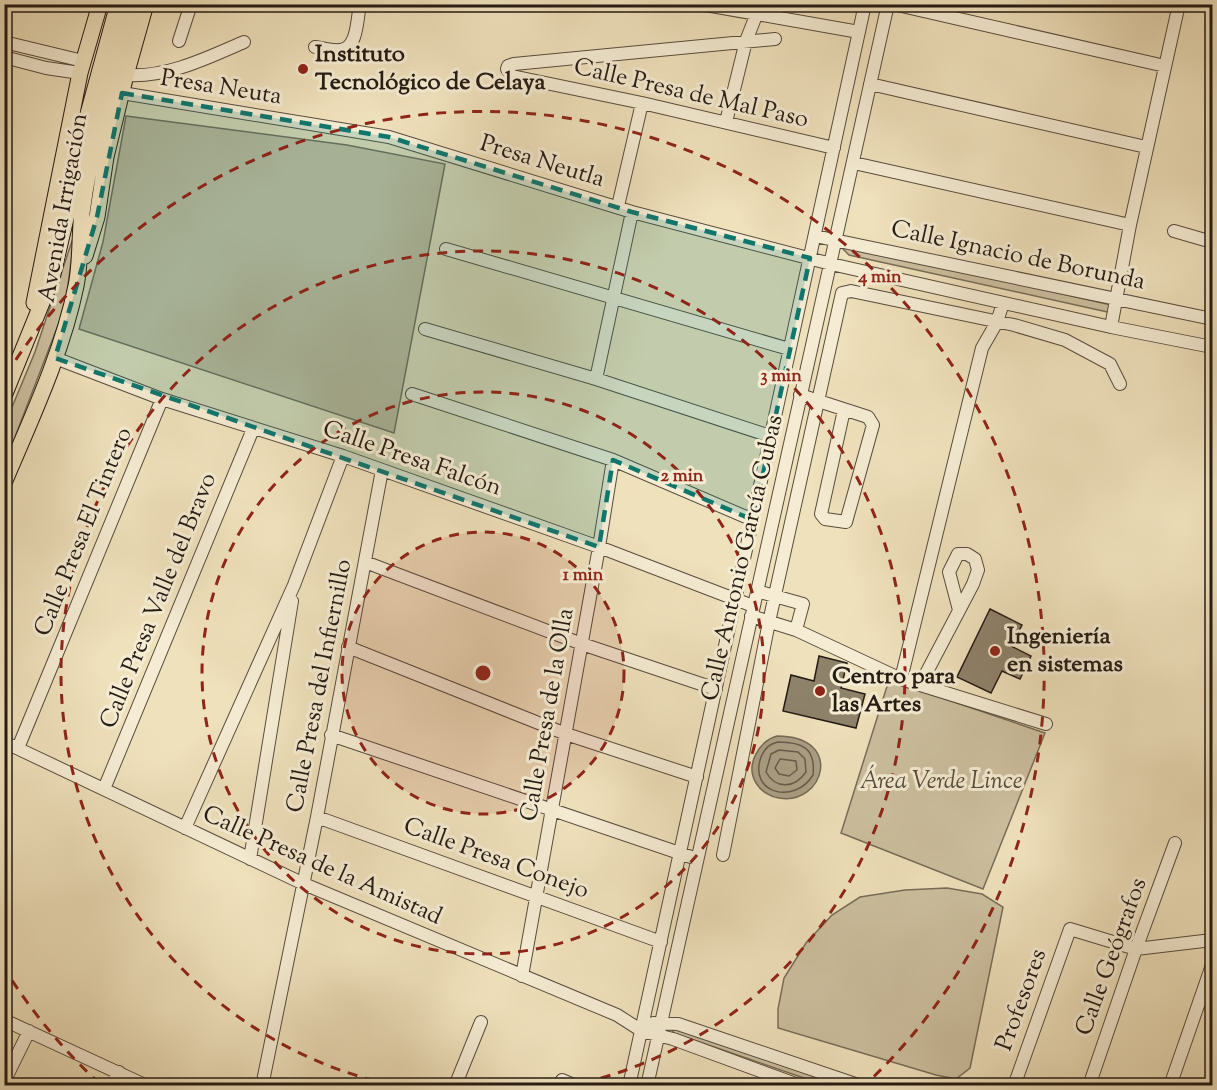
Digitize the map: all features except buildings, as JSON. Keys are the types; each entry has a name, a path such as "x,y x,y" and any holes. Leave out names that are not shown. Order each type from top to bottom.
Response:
{"main road":[{"path":"21,357 40,277 81,67 100,4"},
{"name":"Avenida Irrigación","path":"4,396 52,278 67,214 77,154 118,4"},
{"name":"Avenida Irrigación","path":"4,483 55,358 77,284 82,213 93,155 133,4"},
{"path":"77,284 97,217 106,157 146,4"}],"street":[{"path":"178,41 191,4"},
{"path":"315,47 339,50 353,43 360,4"},
{"path":"700,4 859,32"},
{"name":"Calle Antonio García Cubas","path":"629,1086 865,4"},
{"name":"Calle Antonio García Cubas","path":"647,1086 888,4"},
{"path":"893,4 1166,66"},
{"path":"1111,327 1146,147 1179,4"},
{"path":"726,122 746,41 757,13"},
{"path":"746,41 775,39"},
{"name":"Calle Presa de Mal Paso","path":"746,41 514,64 508,66 507,69 512,76 642,102 834,148"},
{"path":"4,42 81,67"},
{"path":"126,75 141,76 192,64 244,42"},
{"path":"4,57 46,68 81,67"},
{"path":"870,84 1146,147"},
{"name":"Presa Neuta","path":"122,93 389,137 454,157"},
{"path":"618,206 642,102"},
{"name":"Presa Neutla","path":"454,157 632,212"},
{"path":"854,163 1130,225"},
{"path":"596,379 632,212"},
{"name":"Calle Ignacio de Borunda","path":"632,212 831,264 1111,327 1212,347"},
{"path":"1174,231 1212,242"},
{"name":"Calle Ignacio de Borunda","path":"815,236 1212,319"},
{"path":"446,249 789,349"},
{"path":"723,855 769,622 842,292 851,291 997,322 1065,340 1110,364 1120,384"},
{"path":"901,679 982,348 997,322 1003,303"},
{"path":"1028,329 1033,309"},
{"path":"424,329 596,379 770,436"},
{"name":"Calle Presa Falcón","path":"55,358 162,399 343,456 599,547 734,600 769,622 796,630 901,679 1046,724"},
{"path":"412,394 613,460 753,520"},
{"path":"800,395 868,417 873,425 846,522 825,519 821,514 844,410"},
{"name":"Calle Presa El Tintero","path":"18,748 162,399"},
{"name":"Calle Presa Valle del Bravo","path":"104,789 253,429"},
{"path":"186,828 294,585 343,456"},
{"name":"Calle Presa de la Olla","path":"522,976 553,811 613,460"},
{"name":"Calle Presa del Infiernillo","path":"262,1086 304,884 382,470"},
{"path":"365,562 582,644 716,689"},
{"path":"250,859 294,585"},
{"path":"757,591 803,604 796,630"},
{"path":"920,685 959,610"},
{"path":"348,647 566,734 697,777"},
{"path":"331,735 697,859"},
{"name":"Calle Presa de la Amistad","path":"4,742 304,884 626,1020 659,1029"},
{"name":"Calle Presa Conejo","path":"317,817 661,942"},
{"name":"Calle Geógrafos","path":"1089,1086 1175,843"},
{"name":"Profesores","path":"1014,1086 1070,929 1136,949"},
{"path":"1136,949 1212,940"},
{"path":"1170,1086 1212,965"},
{"path":"4,1020 147,1086"},
{"path":"455,1086 481,1022"},
{"path":"659,1029 678,1024 861,1086"},
{"path":"659,1029 801,1086"},
{"path":"4,1082 29,1031"},
{"path":"112,1086 119,1072"},
{"path":"560,1086 562,1080 576,1086"}],"highlighted area":[{"path":"122,93 389,137 632,212 810,258 753,520 613,460 599,547 55,358 97,217"}],"green space":[{"path":"126,116 347,145 445,164 394,433 79,329 103,242"},
{"path":"75,232 65,307 5,463 5,424 35,352"},
{"path":"850,246 1111,305 1112,313 849,255 843,249"},
{"name":"Área Verde Lince","path":"889,680 1045,733 983,889 841,833"},
{"path":"947,888 982,894 1003,907 970,1068 956,1079 936,1075 778,1028 778,1009 784,978 806,943 832,915 860,897 905,890"},
{"path":"676,1027 844,1085 824,1085 674,1033 671,1029"}],"water":[{"path":"777,736 798,739 812,747 819,758 820,770 816,782 807,792 795,798 779,798 769,795 758,786 753,776 753,762 760,748"}],"place":[{"name":"Instituto Tecnológico de Celaya","path":"303,69"},
{"name":"Ingeniería en sistemas","path":"995,651"},
{"name":"Centro para las Artes","path":"820,691"}]}
